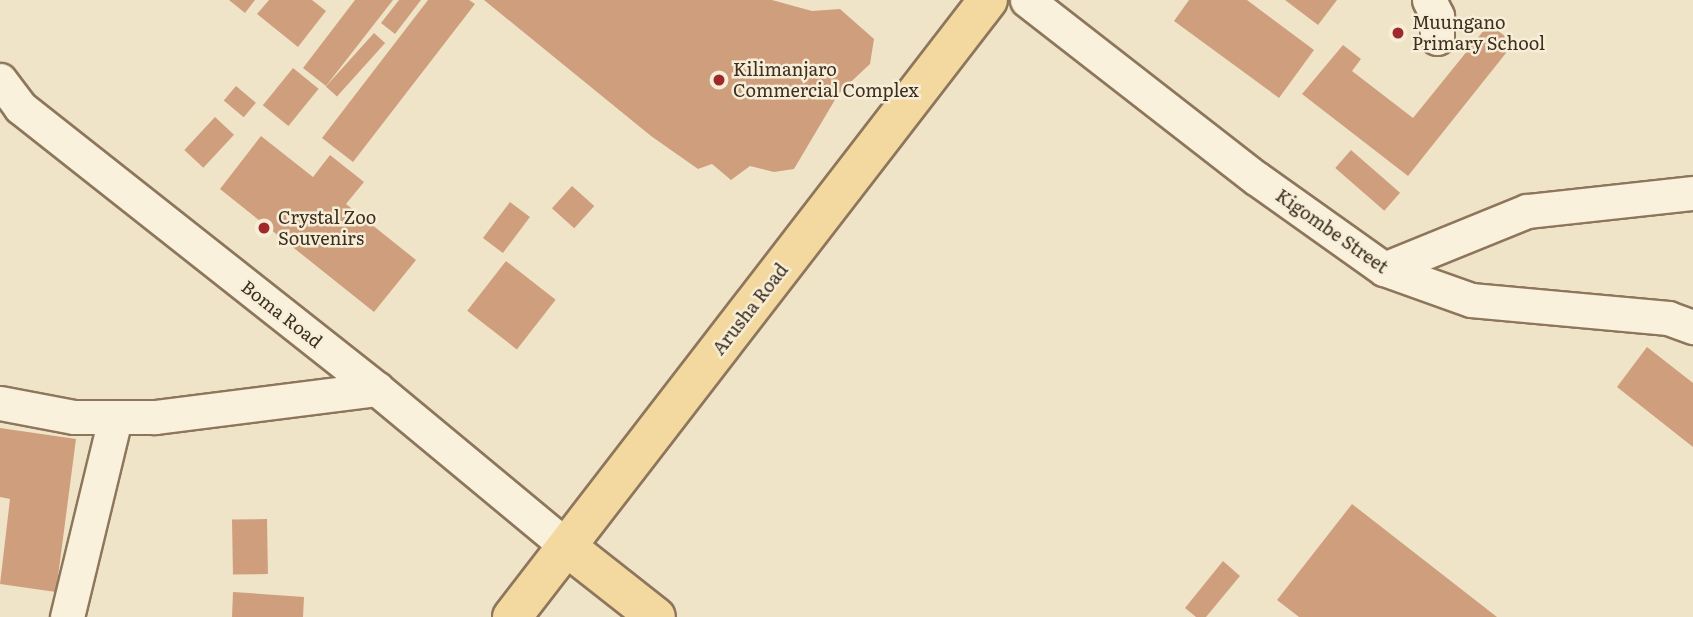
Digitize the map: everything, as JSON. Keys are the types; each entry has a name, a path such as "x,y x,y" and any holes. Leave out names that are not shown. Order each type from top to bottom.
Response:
{"main road":[{"name":"Arusha Road","path":"512,617 988,0"},
{"path":"567,547 656,617"}],"street":[{"name":"Kigombe Street","path":"1027,0 1256,178 1384,269 1471,300 1668,318 1693,327"},
{"path":"1429,0 1437,16 1437,38"},
{"name":"Boma Road","path":"0,80 20,107 377,389 567,547"},
{"path":"1384,269 1527,211 1693,193"},
{"path":"0,403 74,417 115,418 201,413 377,389"},
{"path":"67,617 115,418"}],"building":[{"path":"229,0 255,0 245,13"},
{"path":"269,0 312,0 326,11 298,47 257,14"},
{"path":"355,0 393,0 326,86 303,68"},
{"path":"399,0 421,0 395,34 381,23"},
{"path":"428,0 469,0 475,4 353,162 322,138"},
{"name":"Kilimanjaro Commercial Complex","path":"484,0 772,0 812,11 840,9 874,39 870,64 839,93 794,169 774,172 750,166 731,180 712,164 698,169 651,136"},
{"path":"1189,0 1247,0 1314,50 1279,98 1174,21"},
{"path":"1285,0 1337,0 1318,25"},
{"path":"1489,24 1514,43 1408,176 1302,94 1343,45 1361,59 1352,71 1413,118"},
{"path":"374,33 385,43 337,97 326,87"},
{"path":"293,68 319,89 288,126 263,105"},
{"path":"236,86 256,103 244,117 224,101"},
{"path":"215,117 234,135 203,168 184,150"},
{"path":"261,136 313,177 330,155 364,182 346,204 416,260 374,312 220,189"},
{"path":"1351,150 1400,193 1384,211 1335,168"},
{"path":"572,186 594,206 574,228 552,208"},
{"path":"510,202 530,217 503,253 483,238"},
{"path":"506,261 556,300 517,349 467,311"},
{"path":"1647,347 1693,383 1693,447 1617,387"},
{"path":"0,428 76,439 56,592 0,584 10,499 0,497"},
{"path":"1352,504 1497,617 1299,617 1277,600"},
{"path":"267,519 268,574 233,575 232,520"},
{"path":"1223,561 1240,576 1206,617 1196,617 1185,608"},
{"path":"233,592 304,597 303,617 232,617"}],"place":[{"name":"Muungano Primary School","path":"1398,33"},
{"name":"Kilimanjaro Commercial Complex","path":"719,80"},
{"name":"Crystal Zoo Souvenirs","path":"264,228"}]}
